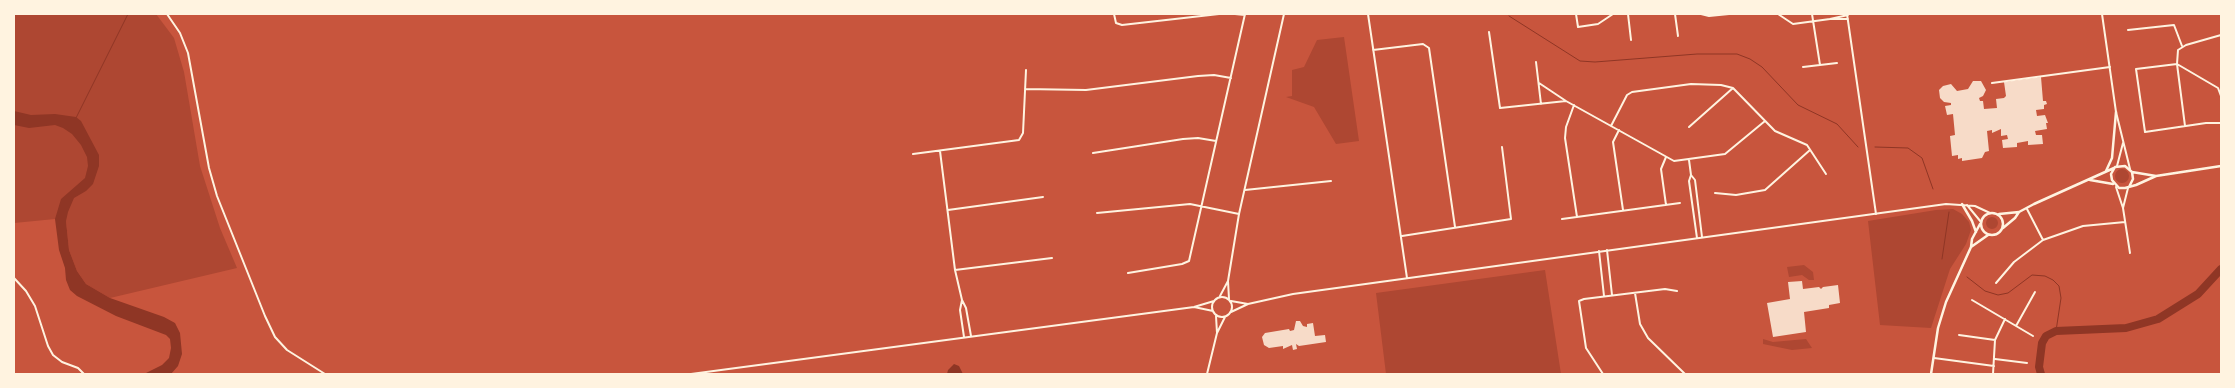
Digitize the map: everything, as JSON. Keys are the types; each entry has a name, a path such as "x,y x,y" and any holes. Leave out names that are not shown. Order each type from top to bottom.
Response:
{"main road":[{"path":"2106,171 2112,158 2116,112"},
{"path":"1931,374 1932,358 1946,302 1985,215 1990,213 2019,212 2053,194 2090,180 2097,174 2115,167 2125,166 2131,170 2156,176"},
{"path":"2090,180 2128,187 2156,176 2221,166"},
{"path":"2115,167 2111,177 2115,185"},
{"path":"2128,187 2132,179 2131,170"},
{"path":"1962,204 1972,220 1976,232"},
{"path":"1971,247 1990,235 1997,233 2015,218 2019,212"},
{"path":"1997,214 2002,219 2002,228"},
{"path":"1980,223 1984,231 1990,235"}],"street":[{"path":"167,14 180,34 188,53 209,165 217,196 265,316 275,337 287,350 326,374"},
{"path":"1114,14 1117,24 1123,25 1219,14"},
{"path":"1128,273 1188,262 1203,205 1245,15 1235,14"},
{"path":"1231,312 1232,306 1228,281 1239,214 1284,14"},
{"path":"1368,14 1407,278"},
{"path":"1576,14 1578,27 1598,24 1613,14"},
{"path":"1628,14 1631,40"},
{"path":"1675,14 1678,36"},
{"path":"1701,14 1709,16 1729,14"},
{"path":"1743,14 1763,14"},
{"path":"1778,14 1793,24 1848,16 1876,214"},
{"path":"1812,14 1820,66"},
{"path":"2102,14 2116,112 2131,170"},
{"path":"2128,30 2174,25 2182,46"},
{"path":"1489,32 1500,108 1566,101"},
{"path":"2185,126 2177,64 2178,53 2182,46 2221,35"},
{"path":"1373,50 1423,44 1429,48 1455,227"},
{"path":"1536,62 1541,104"},
{"path":"1803,67 1837,63"},
{"path":"2221,96 2218,88 2177,64 2136,69 2145,132 2206,123 2221,123"},
{"path":"1992,82 2110,67"},
{"path":"913,154 1019,140 1023,133 1026,70"},
{"path":"1025,89 1086,90 1198,76 1214,75 1231,78"},
{"path":"1539,83 1566,101 1674,161 1725,154 1765,121"},
{"path":"1611,126 1627,96 1632,92 1691,84 1722,85 1733,88 1775,131 1803,142 1826,174"},
{"path":"1689,127 1733,88"},
{"path":"1574,105 1566,133 1577,217"},
{"path":"1619,130 1613,142 1623,211"},
{"path":"1093,153 1183,139 1208,138 1217,141"},
{"path":"2115,167 2123,143"},
{"path":"1401,236 1511,219 1502,147"},
{"path":"1715,194 1736,194 1764,190 1810,150"},
{"path":"940,151 955,270 962,300 966,308 971,336"},
{"path":"1666,157 1661,169 1666,205"},
{"path":"1689,160 1697,238"},
{"path":"1691,175 1694,180 1702,237"},
{"path":"1245,190 1331,181"},
{"path":"2115,185 2123,208 2130,253"},
{"path":"2123,208 2128,187"},
{"path":"948,210 1043,197"},
{"path":"1097,213 1173,204 1203,205 1239,214"},
{"path":"1562,219 1680,204"},
{"path":"1207,374 1217,333 1226,316 1248,304 1293,294 1946,204 1975,206 1990,213"},
{"path":"1967,205 1980,223"},
{"path":"1693,208 1698,208"},
{"path":"2026,208 2043,240"},
{"path":"1996,283 2014,262 2043,240 2082,226 2125,222"},
{"path":"1607,250 1612,295"},
{"path":"1599,251 1604,296"},
{"path":"955,270 1052,258"},
{"path":"14,278 36,306 48,346 54,355 62,362 78,368 84,374"},
{"path":"691,374 1194,306 1214,301 1220,296 1228,281"},
{"path":"1603,374 1586,348 1579,301 1584,298 1635,292 1665,289 1677,291"},
{"path":"1635,292 1640,324 1648,338 1685,374"},
{"path":"2016,326 2036,292"},
{"path":"1220,296 1248,304"},
{"path":"962,300 960,310 964,337"},
{"path":"1972,300 2033,336"},
{"path":"1214,301 1213,311 1217,333"},
{"path":"1194,306 1213,311"},
{"path":"1215,314 1226,316"},
{"path":"1993,374 1995,340 2005,320"},
{"path":"1959,336 1995,340"},
{"path":"1932,358 1994,366"},
{"path":"1995,359 2027,363"}],"shaded area":[{"path":"14,14 156,14 174,38 184,72 200,166 220,228 237,268 110,298 86,284 77,271 69,250 66,221 55,219 14,223"},
{"path":"1344,37 1359,141 1336,144 1314,107 1286,97 1292,96 1292,70 1304,67 1317,40"},
{"path":"14,111 31,115 55,114 76,117 81,121 99,155 99,166 93,184 74,198 68,212 66,221 69,250 77,271 86,284 110,298 164,317 175,323 180,333 182,354 178,366 171,374 144,374 162,365 169,358 170,339 166,335 116,316 77,296 70,290 59,250 55,219 61,199 85,178 88,166 87,157 81,145 72,134 63,128 55,125 29,128 14,125"},
{"path":"2122,169 2127,171 2129,176 2127,181 2122,183 2117,181 2115,176 2117,171"},
{"path":"1953,209 1962,214 1969,222 1971,230 1966,244 1950,269 1931,328 1880,325 1868,221"},
{"path":"1990,217 1994,217 1998,223 1994,229 1990,229 1986,225 1986,221"},
{"path":"1804,265 1813,272 1814,280 1809,280 1802,275 1789,277 1787,267"},
{"path":"1545,270 1561,374 1386,374 1376,293"},
{"path":"1763,339 1773,342 1806,339 1812,348 1792,350 1763,344"},
{"path":"954,364 959,366 963,374 947,374"}],"building":[{"path":"2041,77 2043,101 2046,101 2047,104 2044,105 2044,109 2036,110 2037,116 2045,115 2048,123 2046,123 2047,129 2035,131 2036,135 2042,135 2043,144 2028,145 2028,141 2017,143 2017,147 2003,148 2002,140 2008,139 2007,135 2001,136 2001,129 1992,133 1992,130 1987,131 1989,151 1985,152 1982,158 1962,161 1962,158 1958,159 1958,155 1952,156 1950,136 1955,135 1953,114 1947,115 1945,106 1951,105 1951,103 1944,102 1940,98 1939,90 1943,86 1951,84 1957,91 1968,89 1973,81 1981,81 1986,90 1983,96 1979,98 1980,101 1983,101 1984,109 1997,108 1996,99 2006,96 2004,82"},
{"path":"1802,281 1803,289 1819,287 1821,289 1838,285 1840,303 1829,305 1829,308 1804,312 1806,332 1773,337 1767,303 1790,299 1788,282"},
{"path":"1296,321 1300,321 1303,326 1307,327 1307,324 1313,323 1315,336 1325,335 1326,342 1299,346 1296,344 1297,349 1293,350 1292,345 1283,349 1283,346 1269,348 1264,345 1262,337 1265,333 1289,329 1290,331 1294,330"}],"waterway":[{"path":"76,118 128,14"},
{"path":"1509,16 1580,61 1595,62 1697,54 1737,54 1750,59 1762,67 1798,105 1837,124 1858,147"},
{"path":"1875,147 1908,148 1922,158 1933,189"},
{"path":"1942,259 1949,212"},
{"path":"2041,374 2039,367 2042,343 2046,336 2056,331 2126,328 2158,319 2198,294 2221,269"},
{"path":"1967,277 1985,291 1998,295 2008,293 2032,275 2045,276 2053,280 2059,286 2061,298 2056,331"}]}
